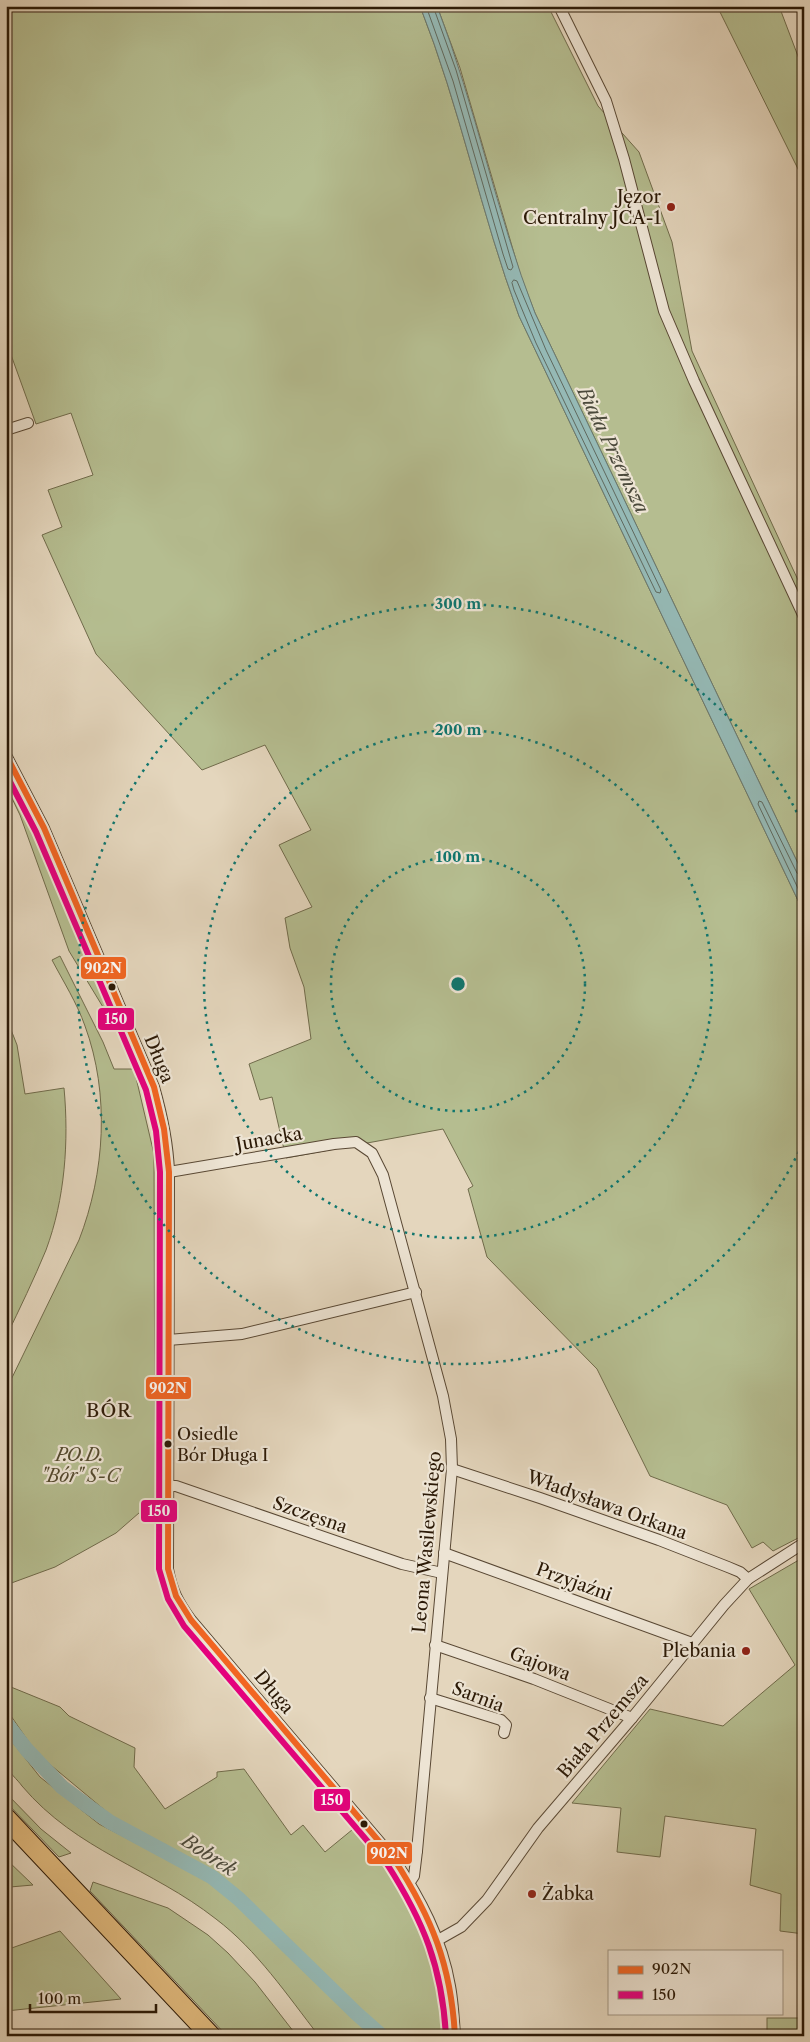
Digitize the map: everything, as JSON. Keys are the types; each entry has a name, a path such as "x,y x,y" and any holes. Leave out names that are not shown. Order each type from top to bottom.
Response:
{"highway":[{"path":"6,1818 194,2036"},
{"path":"6,1837 212,2036"}],"street":[{"path":"559,6 606,101 624,159 664,310 694,381 804,617"},
{"path":"6,430 28,423"},
{"name":"Długa","path":"6,755 44,828 154,1087 163,1117 168,1152 168,1569 175,1597 191,1620 394,1859 410,1882 438,1940 450,1985 455,2036"},
{"name":"Junacka","path":"168,1172 334,1144 356,1142 372,1153"},
{"name":"Leona Wasilewskiego","path":"372,1153 383,1175 416,1292 448,1419 451,1439 452,1469 417,1851 414,1876 410,1882"},
{"path":"168,1340 242,1334 416,1292"},
{"name":"Władysława Orkana","path":"452,1469 467,1472 659,1540 740,1572 748,1580"},
{"name":"Szczęsna","path":"168,1486 176,1486 402,1564 442,1573"},
{"name":"Biała Przemsza","path":"438,1940 461,1927 487,1900 538,1828 632,1718 692,1643 748,1580 804,1543"},
{"name":"Przyjaźni","path":"444,1553 692,1643"},
{"name":"Gajowa","path":"435,1645 525,1676 632,1718"},
{"name":"Sarnia","path":"430,1698 501,1720 506,1725 504,1733"},
{"path":"394,1859 412,1851 417,1851"}],"green space":[{"path":"6,6 420,6 447,83 505,278 519,316 804,913 804,1535 773,1551 763,1542 752,1548 727,1505 650,1476 597,1369 487,1257 468,1189 473,1186 443,1129 286,1158 272,1097 260,1100 249,1064 311,1039 304,987 290,948 285,918 312,907 279,845 311,830 265,745 202,770 96,654 42,535 62,527 48,490 93,475 71,413 36,424 6,341"},
{"path":"437,6 548,6 598,106 639,152 672,242 692,351 804,593 804,876 535,313 521,277 460,68"},
{"path":"717,6 779,6 804,72 804,181"},
{"path":"6,768 40,832 130,1046 126,1045 69,951 20,815 6,786"},
{"name":"P.O.D. \"Bór\" S-C","path":"60,956 103,1042 114,1069 134,1069 154,1154 155,1499 116,1533 55,1567 6,1585 6,1390 79,1240 88,1214 99,1161 101,1106 93,1052 82,1017 52,960"},
{"path":"6,1017 17,1045 25,1094 64,1088 66,1149 58,1211 46,1250 6,1337"},
{"path":"804,1557 804,1934 780,1931 781,1894 750,1885 756,1829 665,1816 660,1857 617,1852 621,1808 572,1803 650,1709 723,1726 795,1665 749,1589"},
{"path":"6,1685 60,1707 69,1716 135,1748 134,1767 165,1809 217,1777 217,1772 244,1769 291,1835 303,1825 325,1852 358,1825 393,1865 401,1881 405,1896 426,1929 440,1968 447,2036 319,2036 271,1974 231,1931 191,1901 115,1858 66,1827 43,1808 22,1786 6,1765 6,1734 40,1777 99,1824 136,1843 144,1834 113,1817 33,1748 11,1716 6,1713"},
{"path":"6,1793 41,1829 71,1853 59,1857 6,1802"},
{"path":"6,1859 33,1885 10,1887 6,1879"},
{"path":"93,1882 168,1908 208,1935 255,1982 297,2036 227,2036 90,1891"},
{"path":"60,1931 121,1999 6,2011 6,1950"},
{"path":"767,2018 804,2018 804,2036 767,2036"}],"water":[{"path":"420,6 437,6 451,44 521,275 535,313 804,876 804,913 519,316 505,278 447,83"}],"waterway":[{"name":"Bobrek","path":"6,1723 27,1750 62,1787 110,1822 212,1877 239,1899 382,2036"}],"transit line":[{"name":"902N","path":"6,755 44,828 154,1087 164,1129 169,1172 168,1569 176,1596 191,1620 394,1859 419,1902 437,1943 449,1987 455,2036"},
{"name":"150","path":"6,774 36,832 146,1090 156,1131 160,1172 159,1569 168,1599 184,1626 387,1864 411,1906 429,1946 440,1988 446,2036"}],"place":[{"name":"Jęzor Centralny JCA-1","path":"671,207"},
{"name":"Osiedle Bór Długa I","path":"168,1444"},
{"name":"Plebania","path":"746,1651"},
{"name":"Żabka","path":"532,1894"}],"district":[{"name":"BÓR","path":"109,1410"}]}
